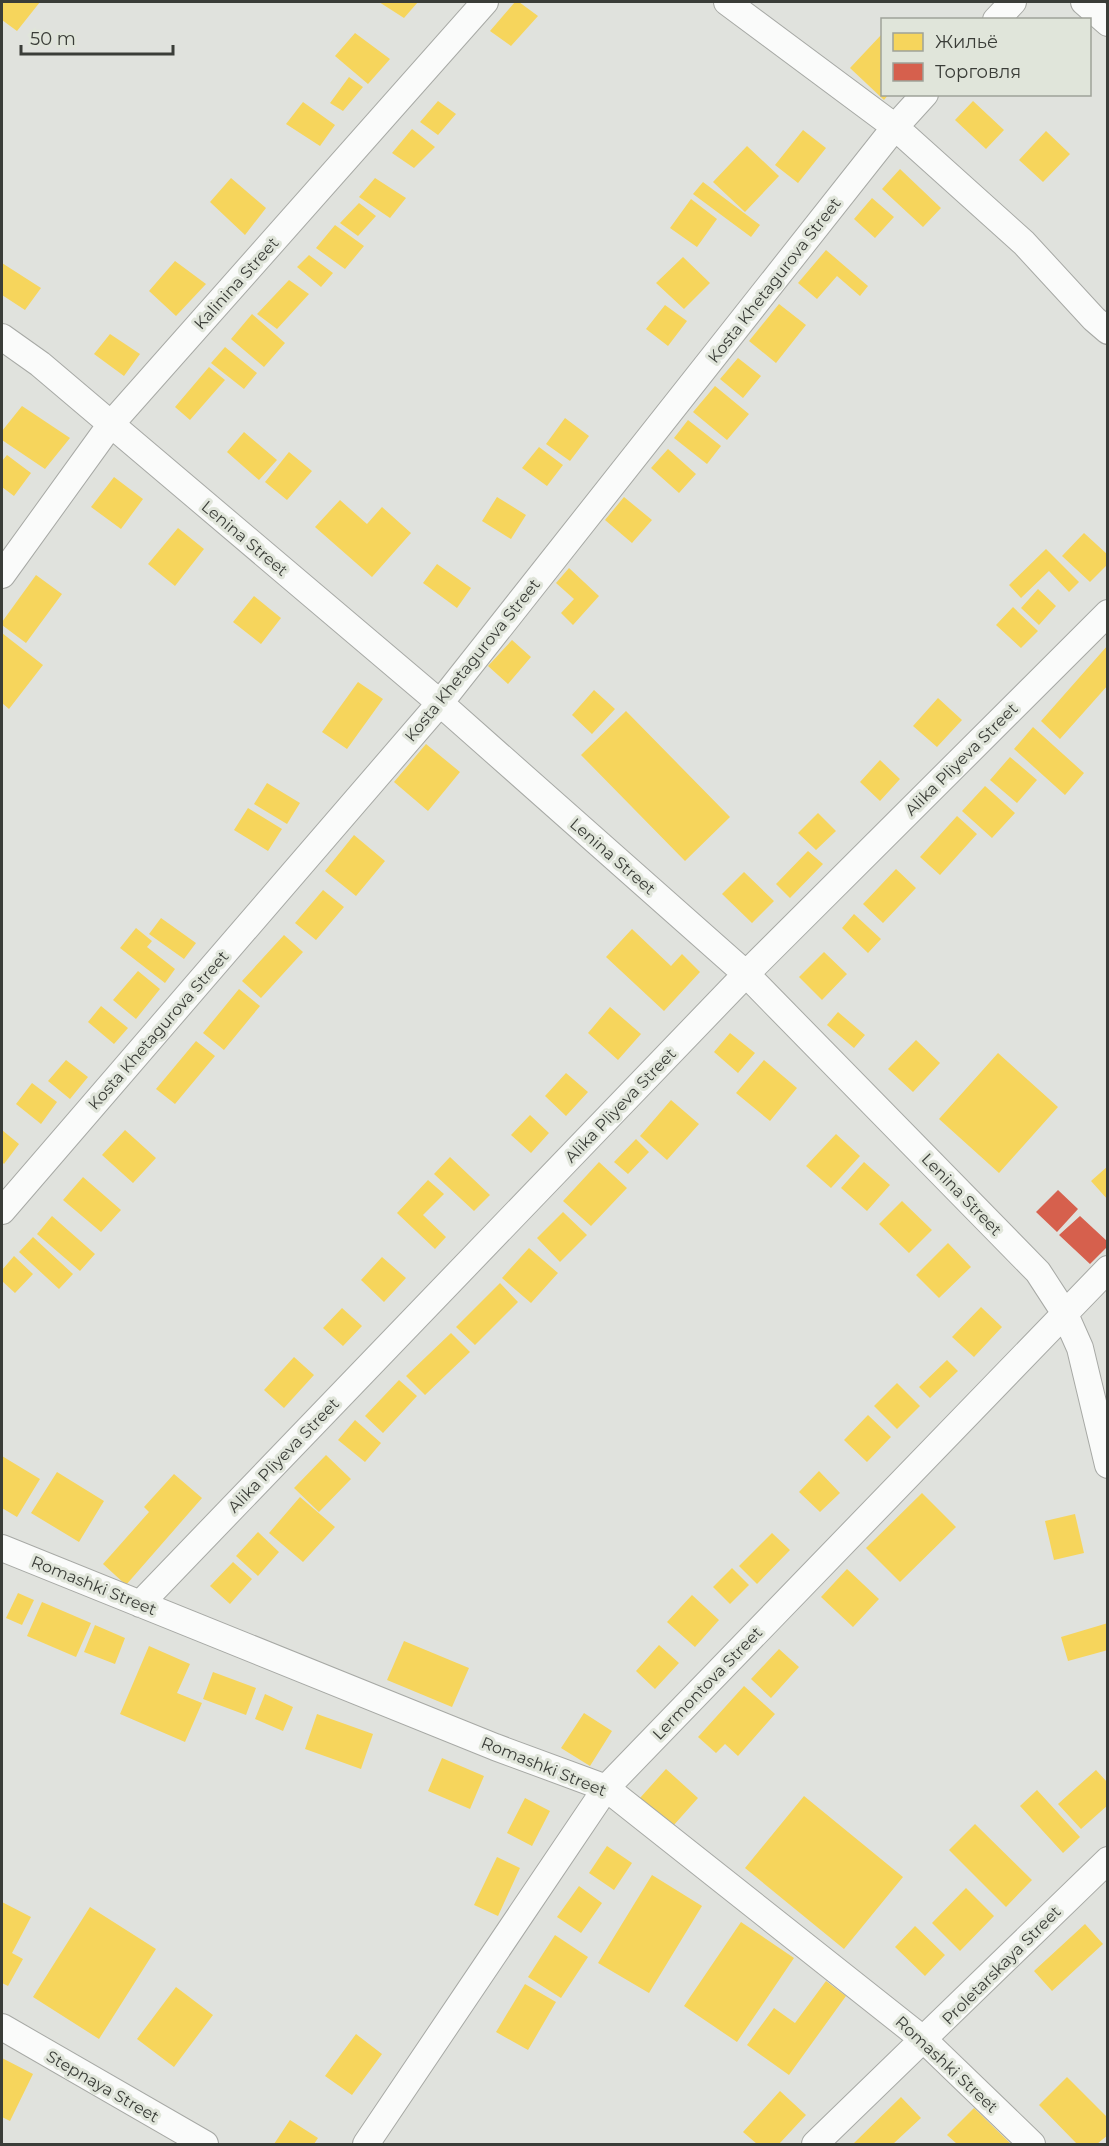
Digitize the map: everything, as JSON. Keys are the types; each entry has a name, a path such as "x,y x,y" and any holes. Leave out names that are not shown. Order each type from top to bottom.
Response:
{"street":[{"name":"Kalinina Street","path":"2,575 111,424 485,2"},
{"path":"727,2 895,127 1024,243 1094,319 1107,330"},
{"path":"998,18 1013,2"},
{"path":"1084,2 1107,23"},
{"name":"Kosta Khetagurova Street","path":"2,1211 440,703 895,127 923,96"},
{"name":"Lenina Street","path":"2,337 40,364 440,703 746,974 1038,1272 1064,1312 1080,1348 1107,1465"},
{"name":"Alika Pliyeva Street","path":"140,1604 746,974 1107,613"},
{"name":"Lermontova Street","path":"366,2145 606,1788 1107,1269"},
{"name":"Romashki Street","path":"2,1548 495,1747 606,1788 924,2040 1032,2145"},
{"name":"Proletarskaya Street","path":"815,2145 1107,1860"},
{"name":"Stepnaya Street","path":"2,2027 205,2145"}],"building: Жильё":[{"path":"2,2 40,2 17,31 2,20"},
{"path":"379,2 418,2 404,18"},
{"path":"515,2 519,2 538,16 511,46 490,31"},
{"path":"355,33 390,59 368,84 335,56"},
{"path":"881,35 881,96 887,96 884,100 850,68"},
{"path":"349,77 363,87 343,111 330,103"},
{"path":"438,101 456,114 438,135 420,122"},
{"path":"973,101 1004,130 986,149 955,120"},
{"path":"303,102 335,125 320,146 286,124"},
{"path":"412,129 435,147 414,168 392,153"},
{"path":"803,130 826,148 798,183 775,165"},
{"path":"1046,131 1070,154 1043,182 1019,160"},
{"path":"747,146 779,176 745,212 713,182"},
{"path":"900,169 941,208 923,227 882,189"},
{"path":"231,178 266,208 245,235 210,202"},
{"path":"375,178 406,198 390,218 359,197"},
{"path":"703,182 760,225 751,237 693,194"},
{"path":"872,198 894,217 875,238 854,219"},
{"path":"691,199 717,219 697,247 670,228"},
{"path":"359,203 376,216 358,236 340,223"},
{"path":"335,225 364,246 345,269 316,248"},
{"path":"826,250 868,286 860,296 837,276 817,299 798,283"},
{"path":"309,255 333,273 321,287 297,267"},
{"path":"683,257 710,283 684,309 656,283"},
{"path":"175,261 206,284 176,316 149,291"},
{"path":"2,263 41,288 25,310 2,295"},
{"path":"289,280 309,294 277,329 257,314"},
{"path":"779,304 806,325 776,363 749,341"},
{"path":"665,305 687,321 668,346 646,329"},
{"path":"252,314 285,343 264,367 231,339"},
{"path":"110,334 140,354 124,376 94,354"},
{"path":"225,347 257,373 244,389 211,363"},
{"path":"738,358 761,376 743,398 720,379"},
{"path":"209,367 225,380 190,420 175,407"},
{"path":"715,386 749,414 727,440 693,412"},
{"path":"22,406 70,438 45,469 2,440 2,431"},
{"path":"565,418 589,436 570,461 546,444"},
{"path":"688,420 721,446 707,464 674,438"},
{"path":"244,432 277,460 259,480 227,452"},
{"path":"539,447 563,465 547,486 522,468"},
{"path":"668,449 696,474 679,493 651,468"},
{"path":"289,452 312,471 287,500 265,482"},
{"path":"7,455 31,473 14,496 2,487 2,461"},
{"path":"114,477 143,499 121,529 91,507"},
{"path":"497,497 526,515 511,539 482,521"},
{"path":"624,497 652,520 632,543 605,520"},
{"path":"340,500 367,524 382,507 411,533 372,577 315,527"},
{"path":"178,528 204,549 175,586 148,564"},
{"path":"1084,533 1108,555 1108,564 1090,582 1062,556"},
{"path":"1046,549 1079,582 1069,592 1049,571 1021,598 1009,585"},
{"path":"437,564 471,588 457,608 423,583"},
{"path":"569,568 599,596 573,625 561,613 574,599 556,583"},
{"path":"36,575 62,594 26,643 2,625 2,622"},
{"path":"1038,589 1056,606 1039,625 1021,608"},
{"path":"254,596 281,618 261,644 233,622"},
{"path":"1013,607 1038,631 1021,648 996,625"},
{"path":"2,633 43,665 9,709 2,703"},
{"path":"512,640 531,657 508,684 488,666"},
{"path":"1108,645 1108,685 1060,739 1041,721"},
{"path":"358,682 383,699 347,749 322,732"},
{"path":"594,690 615,709 592,734 572,715"},
{"path":"938,698 962,720 937,747 913,726"},
{"path":"626,711 730,817 685,861 581,755"},
{"path":"1033,727 1084,773 1065,795 1014,749"},
{"path":"426,744 460,772 428,811 394,782"},
{"path":"1010,757 1037,780 1017,803 990,780"},
{"path":"880,760 900,779 880,801 860,782"},
{"path":"267,783 300,803 287,824 254,804"},
{"path":"985,786 1015,813 992,838 962,811"},
{"path":"248,808 282,829 268,851 234,830"},
{"path":"818,813 836,831 816,850 798,833"},
{"path":"957,816 977,834 940,875 920,857"},
{"path":"354,835 385,861 356,896 325,871"},
{"path":"808,851 823,864 790,898 776,884"},
{"path":"896,869 916,888 883,923 863,904"},
{"path":"744,872 774,901 752,923 722,894"},
{"path":"323,890 344,907 316,940 295,923"},
{"path":"854,914 881,939 868,953 842,928"},
{"path":"161,918 196,943 184,959 149,934"},
{"path":"136,928 152,941 147,947 175,969 165,983 120,948"},
{"path":"632,929 671,966 682,954 700,972 664,1011 606,957"},
{"path":"284,935 303,952 261,998 242,981"},
{"path":"824,952 847,974 822,1000 799,977"},
{"path":"138,971 160,989 136,1019 113,1000"},
{"path":"239,989 260,1006 224,1050 203,1033"},
{"path":"101,1006 128,1028 114,1044 88,1022"},
{"path":"610,1007 641,1034 618,1060 588,1033"},
{"path":"838,1012 865,1035 854,1048 827,1025"},
{"path":"730,1033 755,1053 738,1073 714,1052"},
{"path":"916,1040 940,1063 913,1092 888,1069"},
{"path":"196,1041 215,1056 175,1104 156,1089"},
{"path":"998,1053 1058,1107 999,1173 939,1119"},
{"path":"66,1060 88,1077 70,1099 48,1081"},
{"path":"764,1060 797,1088 770,1121 736,1093"},
{"path":"566,1073 588,1092 566,1116 545,1096"},
{"path":"32,1083 57,1102 41,1124 16,1104"},
{"path":"671,1100 699,1124 667,1160 640,1136"},
{"path":"530,1115 549,1133 531,1153 511,1135"},
{"path":"2,1130 19,1144 4,1164 2,1162"},
{"path":"125,1130 156,1158 133,1183 102,1155"},
{"path":"836,1134 860,1156 831,1188 806,1166"},
{"path":"636,1139 649,1152 628,1174 614,1162"},
{"path":"450,1157 490,1195 474,1211 434,1174"},
{"path":"599,1162 627,1188 591,1226 563,1201"},
{"path":"864,1162 890,1185 867,1211 841,1188"},
{"path":"1108,1166 1108,1200 1091,1181"},
{"path":"83,1177 121,1210 101,1232 63,1200"},
{"path":"428,1180 444,1194 423,1215 446,1237 435,1249 397,1213"},
{"path":"902,1201 932,1230 909,1253 879,1224"},
{"path":"563,1212 587,1235 560,1262 537,1238"},
{"path":"52,1216 95,1254 80,1271 37,1234"},
{"path":"33,1237 73,1274 59,1289 19,1252"},
{"path":"948,1243 971,1267 939,1298 916,1275"},
{"path":"529,1248 558,1273 531,1303 502,1278"},
{"path":"14,1256 33,1274 15,1293 2,1281 2,1270"},
{"path":"382,1257 406,1278 384,1302 361,1280"},
{"path":"500,1283 518,1302 475,1345 456,1327"},
{"path":"981,1307 1002,1327 974,1357 952,1337"},
{"path":"342,1308 362,1326 343,1346 323,1328"},
{"path":"451,1333 470,1352 425,1395 406,1376"},
{"path":"294,1357 314,1375 284,1408 264,1390"},
{"path":"947,1360 958,1371 930,1398 919,1387"},
{"path":"399,1380 417,1396 383,1433 365,1416"},
{"path":"897,1383 920,1406 897,1429 874,1406"},
{"path":"868,1415 891,1437 867,1462 844,1440"},
{"path":"355,1420 381,1443 365,1462 338,1440"},
{"path":"326,1455 351,1479 319,1512 294,1488"},
{"path":"2,1456 40,1479 17,1517 2,1508"},
{"path":"819,1471 840,1493 820,1512 799,1492"},
{"path":"57,1472 104,1501 79,1542 31,1513"},
{"path":"174,1474 202,1498 126,1585 103,1564 149,1512 144,1507"},
{"path":"922,1493 956,1527 900,1582 866,1548"},
{"path":"300,1497 335,1527 303,1562 269,1533"},
{"path":"1075,1514 1084,1553 1054,1560 1045,1521"},
{"path":"258,1532 279,1552 258,1576 236,1556"},
{"path":"772,1533 790,1550 757,1584 739,1566"},
{"path":"233,1562 252,1579 230,1604 210,1586"},
{"path":"732,1568 749,1585 730,1604 713,1587"},
{"path":"847,1569 879,1599 853,1627 821,1597"},
{"path":"18,1593 34,1600 22,1625 6,1618"},
{"path":"692,1595 719,1620 695,1647 667,1622"},
{"path":"42,1602 91,1623 76,1657 27,1636"},
{"path":"1108,1623 1108,1650 1068,1661 1061,1637"},
{"path":"95,1625 125,1638 115,1664 84,1652"},
{"path":"404,1641 469,1668 452,1707 387,1680"},
{"path":"659,1645 679,1663 655,1689 636,1671"},
{"path":"149,1646 190,1664 177,1693 202,1703 185,1742 120,1714"},
{"path":"779,1649 799,1667 771,1698 751,1679"},
{"path":"213,1672 256,1688 246,1715 203,1699"},
{"path":"744,1686 775,1714 738,1756 725,1744 716,1753 698,1737"},
{"path":"265,1694 293,1707 283,1731 255,1719"},
{"path":"584,1713 612,1731 590,1766 561,1748"},
{"path":"317,1714 373,1734 361,1769 305,1749"},
{"path":"442,1758 484,1776 470,1809 428,1791"},
{"path":"666,1769 698,1798 673,1826 640,1798"},
{"path":"1096,1770 1108,1783 1108,1805 1081,1829 1058,1804"},
{"path":"1037,1790 1080,1837 1063,1853 1020,1806"},
{"path":"804,1796 903,1877 844,1949 745,1868"},
{"path":"525,1798 550,1811 532,1846 507,1833"},
{"path":"975,1824 1032,1880 1006,1907 949,1850"},
{"path":"607,1846 632,1863 614,1890 589,1873"},
{"path":"497,1857 520,1868 498,1916 474,1905"},
{"path":"652,1875 702,1906 649,1993 598,1963"},
{"path":"579,1886 602,1903 581,1933 557,1917"},
{"path":"966,1888 994,1916 960,1951 932,1923"},
{"path":"2,1902 31,1917 12,1953 23,1959 8,1986 2,1983"},
{"path":"90,1907 156,1949 99,2039 33,1997"},
{"path":"741,1922 794,1958 737,2042 684,2006"},
{"path":"1085,1924 1103,1944 1052,1991 1034,1971"},
{"path":"915,1926 945,1955 925,1976 895,1947"},
{"path":"555,1935 588,1957 561,1998 528,1977"},
{"path":"826,1981 846,1996 789,2075 747,2045 774,2008 795,2023"},
{"path":"525,1984 556,2002 528,2050 496,2032"},
{"path":"176,1987 213,2015 174,2067 137,2039"},
{"path":"356,2034 382,2054 352,2095 325,2076"},
{"path":"2,2058 33,2074 10,2121 2,2117"},
{"path":"1067,2077 1108,2118 1108,2135 1097,2144 1077,2144 1039,2105"},
{"path":"780,2091 806,2115 779,2144 757,2144 743,2132"},
{"path":"901,2097 921,2118 893,2144 853,2144"},
{"path":"974,2108 1011,2144 957,2144 947,2135"},
{"path":"290,2120 318,2138 314,2144 274,2144"}],"building: Торговля":[{"path":"1058,1190 1078,1209 1057,1232 1036,1212"},
{"path":"1080,1216 1108,1242 1108,1246 1090,1264 1059,1235"}]}
